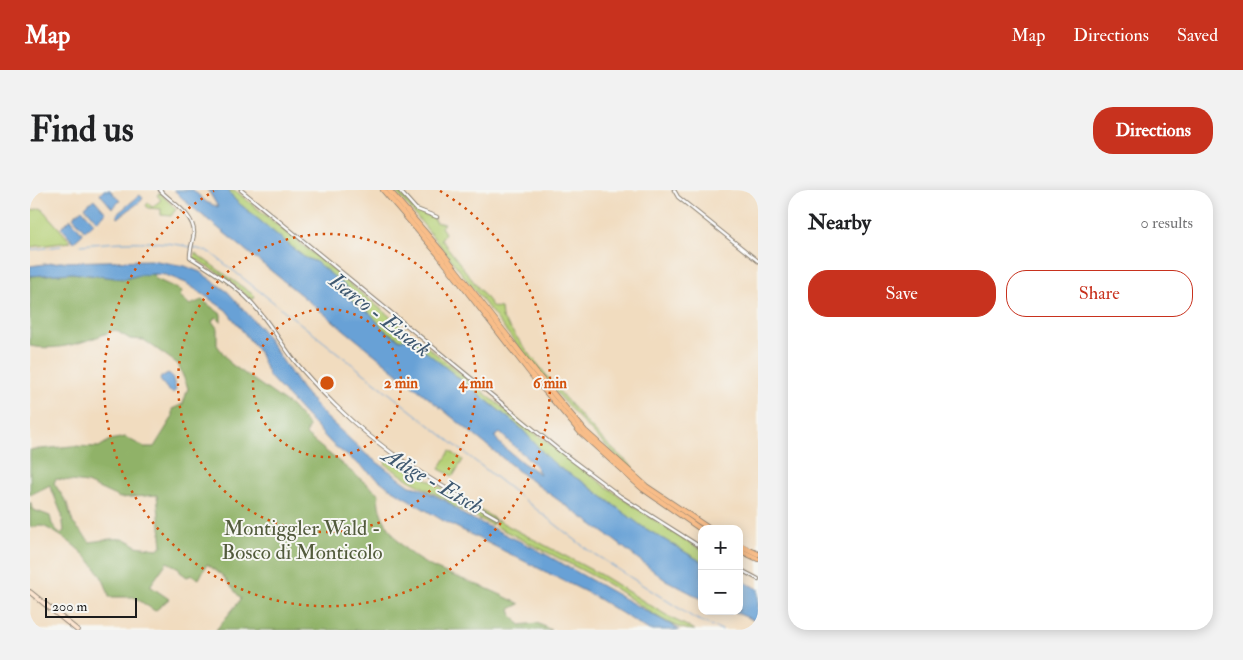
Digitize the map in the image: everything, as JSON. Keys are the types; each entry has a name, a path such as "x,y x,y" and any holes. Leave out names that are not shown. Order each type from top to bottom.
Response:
{"highway":[{"path":"383,190 427,240 534,378 581,433 625,475 698,527"},
{"path":"389,190 442,252 537,374 585,431 646,486 704,525"},
{"path":"743,547 758,554"},
{"path":"743,552 758,559"}],"main road":[{"path":"30,592 77,630"}],"street":[{"path":"160,190 190,220 194,233 190,257 225,279 245,296 262,314 308,376 334,404 380,447 418,473 497,518"},
{"path":"241,190 560,451 620,496 698,545"},
{"path":"399,190 416,209 437,217"},
{"path":"674,190 678,197 758,261"},
{"path":"743,572 758,579"}],"green space":[{"path":"228,190 237,192 493,400 569,459 621,497 698,547 698,560 643,527 583,482 560,468 546,457 522,429 439,362 383,329 370,313 358,307 316,262 304,257 235,200"},
{"path":"394,190 398,190 416,211 434,218 435,222 444,224 441,227 445,233 441,239 493,307 501,308 502,318 548,377 614,451 633,467 633,471 599,439 538,371 424,225"},
{"path":"160,193 176,209 171,216 161,215 161,209 148,208 146,205 148,203 152,207 161,200 157,195"},
{"path":"41,208 71,242 30,247 30,211"},
{"path":"195,253 255,296 252,300 225,277 194,258"},
{"name":"Montiggler Wald - Bosco di Monticolo","path":"72,273 124,279 155,274 154,278 182,291 180,296 190,305 202,300 221,314 221,322 216,317 212,321 217,328 217,345 231,364 291,406 309,426 306,435 379,494 379,505 386,523 404,548 424,563 520,604 510,609 512,616 520,625 537,623 551,630 216,630 241,599 223,576 207,564 199,579 192,575 187,577 180,572 179,568 167,562 150,586 169,599 155,611 134,597 109,597 101,576 76,547 45,527 30,527 30,502 34,510 50,516 52,524 60,534 64,531 62,515 50,485 30,495 30,450 72,446 99,447 110,440 125,437 144,447 154,447 172,418 172,409 183,404 188,388 178,364 144,340 130,339 115,330 63,346 52,348 30,346 30,276","holes":["56,479 87,483 120,498 157,495 162,546 157,549 136,546 131,542 121,539 90,542 73,523 67,503 54,483"]},
{"path":"450,451 463,460 453,476 439,469"},
{"path":"388,456 495,519 492,525 453,506 447,500 409,480 386,465 385,460"},
{"path":"497,520 601,575 671,618 695,630 684,629 662,619 608,584 495,526"}],"water":[{"path":"104,190 110,190 120,201 112,208 100,194"},
{"path":"174,190 193,190 206,202 218,207 208,190 228,190 235,200 304,257 316,262 348,288 348,295 358,307 370,313 383,329 400,340 409,338 522,429 547,457 560,468 583,482 643,527 698,560 698,597 664,579 610,537 526,477 186,202","holes":["500,433 535,465 540,474 501,445 495,437"]},
{"path":"140,195 143,198 141,201 118,218 117,214"},
{"path":"94,199 106,213 97,221 85,207"},
{"path":"82,209 94,223 85,231 73,217"},
{"path":"71,219 83,234 74,242 61,227"},
{"path":"151,260 185,266 200,272 228,292 262,330 301,388 325,416 367,455 410,486 420,488 446,501 464,515 536,549 680,630 649,630 592,595 442,520 388,487 332,444 269,376 259,352 226,310 186,283 166,275 155,274 124,279 72,273 30,276 30,266 59,262"},
{"path":"168,373 172,376 176,390 173,393 160,380 161,377"},
{"path":"743,581 758,589 758,622 741,615 743,615"}],"waterway":[{"path":"81,245 147,242 179,245 211,253 588,550 694,618 722,630"},
{"path":"30,250 61,246"}],"water label":[{"name":"Isarco - Eisack","path":"380,315"},
{"name":"Adige - Etsch","path":"433,481"}]}
